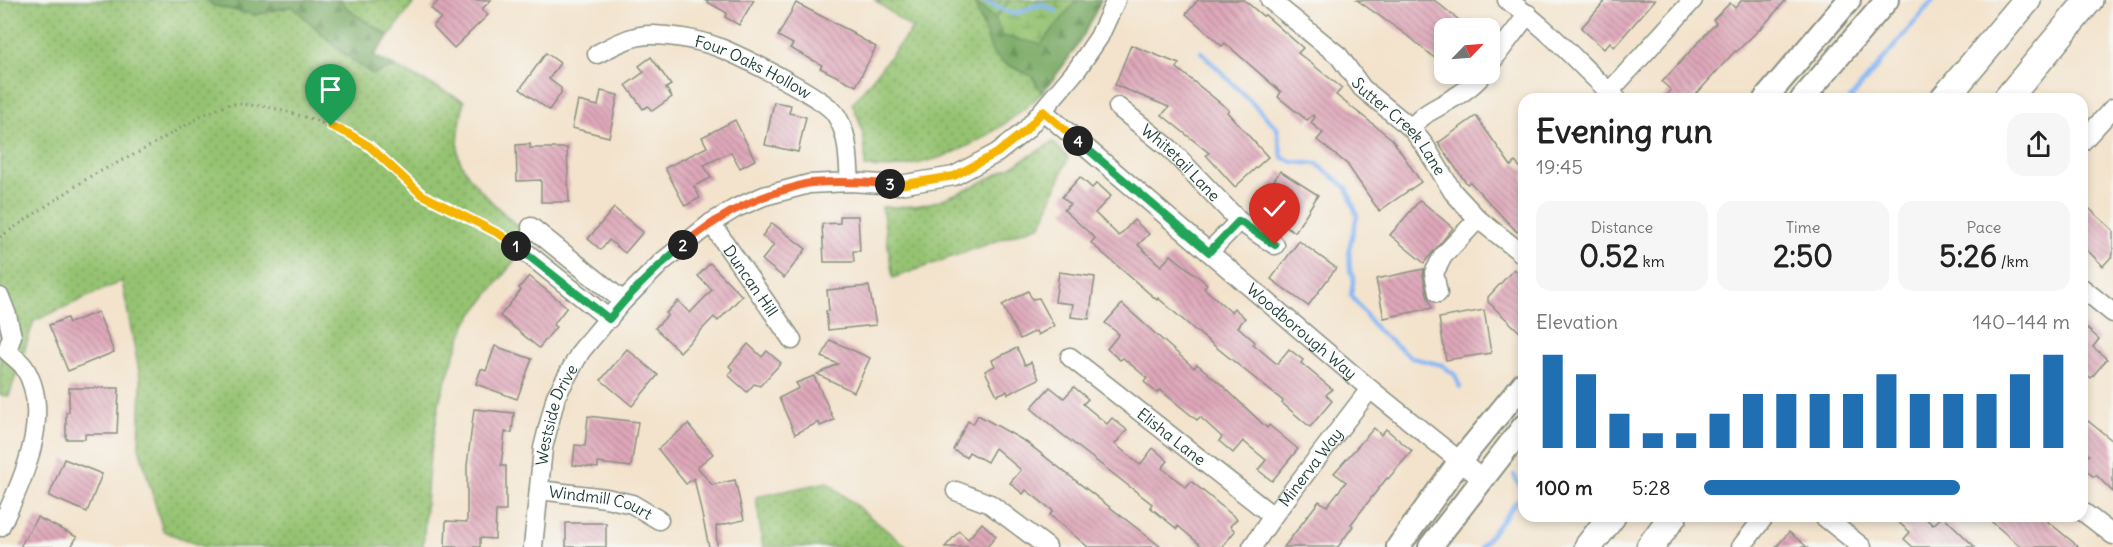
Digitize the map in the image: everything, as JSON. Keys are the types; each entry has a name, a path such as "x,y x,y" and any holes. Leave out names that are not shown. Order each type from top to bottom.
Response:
{"highway":[{"path":"1949,93 2027,0"},
{"path":"2012,93 2089,0"},
{"path":"1588,547 1607,522"},
{"path":"1650,547 1669,522"}],"main road":[{"path":"1770,93 1849,0"},
{"path":"1807,93 1887,0"},
{"path":"1398,547 1460,460 1518,390"},
{"path":"1430,547 1518,433"}],"street":[{"name":"Westside Drive","path":"532,547 543,448 556,396 581,351 623,302 662,262 711,223 736,208 764,196 809,184 850,182 899,185 954,176 997,153 1026,130 1078,68 1099,38 1116,0"},
{"name":"Sutter Creek Lane","path":"1270,0 1339,56 1362,88 1411,128 1425,146 1452,192 1478,219 1518,250"},
{"path":"1507,0 1528,14 1557,39 1611,93"},
{"path":"1615,93 1693,0"},
{"path":"1500,51 1528,14"},
{"name":"Four Oaks Hollow","path":"597,54 625,40 652,35 686,40 734,54 808,92 835,112 846,134 850,182"},
{"path":"1411,128 1427,113 1452,100 1475,84"},
{"name":"Whitetail Lane","path":"1118,107 1169,148 1239,221 1275,245"},
{"path":"2088,135 2113,108"},
{"name":"Woodborough Way","path":"1043,111 1370,389 1482,478"},
{"path":"1438,293 1434,273 1443,256 1478,219"},
{"path":"1209,252 1239,221"},
{"name":"Duncan Hill","path":"711,223 792,340"},
{"path":"531,227 623,302"},
{"path":"528,254 609,319"},
{"path":"2088,293 2113,313"},
{"path":"0,297 8,315 12,336 7,351 23,366 32,384 34,404 33,447 20,488 0,527"},
{"name":"Elisha Lane","path":"1070,357 1273,516"},
{"name":"Minerva Way","path":"1252,547 1370,389"},
{"name":"Windmill Court","path":"539,490 606,498 632,504 659,520"},
{"path":"956,491 990,504 1047,547"},
{"path":"2088,516 2113,535"},
{"path":"1742,547 1761,522"},
{"path":"1831,522 1862,547"}],"path":[{"path":"0,237 92,176 205,114 230,104 240,104 269,107 309,118 349,134 369,146 421,194 501,235 528,254"}],"green space":[{"path":"0,0 209,0 212,5 255,15 292,6 342,52 372,74 396,67 464,101 458,140 461,163 477,187 531,239 467,322 453,359 440,398 429,464 423,547 204,547 163,531 139,447 141,382 122,281 34,321 9,396 0,395"},
{"path":"209,0 339,0 354,14 389,36 374,56 396,67 372,74 342,52 292,6 255,15 212,5"},
{"path":"339,0 416,0 389,36 354,14"},
{"path":"875,0 1010,0 995,18 975,3 1004,63 1032,76 1042,93 1010,120 958,151 919,163 890,168 865,167 863,135 852,104 912,29"},
{"path":"1010,0 1076,1 1041,44 1002,36 995,18"},
{"path":"1074,0 1101,0 1075,49 1042,93 1032,76 1004,63 993,54 974,2 995,18 1002,36 1076,1"},
{"path":"1053,142 1068,158 1041,225 893,278 882,207 903,207 937,201 997,174"},
{"path":"827,482 907,547 763,547 756,497"}],"building":[{"path":"440,0 491,0 482,9 488,15 454,48 433,26 441,18 431,8"},
{"path":"704,0 754,0 739,25 725,17 727,13"},
{"path":"1198,0 1244,0 1263,16 1265,15 1303,48 1298,53 1342,88 1336,95 1392,139 1421,182 1379,211 1347,164 1317,140 1323,133 1311,123 1315,117 1313,115 1307,120 1278,97 1281,92 1225,43 1222,46 1186,14"},
{"path":"1357,0 1434,0 1456,18 1434,18 1434,58"},
{"path":"1606,0 1655,0 1614,47 1610,42 1604,49 1581,28"},
{"path":"1742,0 1786,0 1697,93 1668,93 1671,90 1662,82 1716,23 1713,20 1730,3 1735,8"},
{"path":"796,3 876,47 856,86 820,68 822,65 790,48 793,44 778,36"},
{"path":"1131,45 1179,64 1177,68 1229,110 1227,112 1268,157 1235,187 1206,155 1209,153 1162,115 1169,107 1115,85"},
{"path":"546,53 560,63 549,79 561,88 561,93 549,110 520,89"},
{"path":"651,57 671,85 666,88 672,97 652,111 648,106 643,109 626,85 644,72 639,66"},
{"path":"601,91 618,95 609,137 572,128 578,101 598,106"},
{"path":"774,102 791,105 789,113 806,117 798,152 765,145"},
{"path":"1476,116 1511,166 1515,162 1518,165 1517,232 1470,182 1467,184 1438,143"},
{"path":"735,120 755,160 740,168 731,152 704,165 711,178 694,186 700,198 685,206 665,168 707,147 702,137"},
{"path":"530,144 530,148 567,148 569,202 541,202 541,180 517,181 516,145"},
{"path":"1280,171 1318,195 1295,232 1257,208"},
{"path":"1080,177 1092,188 1097,183 1111,196 1095,213 1119,236 1134,220 1149,234 1138,245 1161,266 1171,255 1207,284 1204,288 1231,312 1234,308 1245,318 1238,327 1255,342 1253,344 1277,364 1289,349 1303,360 1301,363 1332,389 1326,395 1332,401 1310,427 1282,403 1283,401 1158,298 1157,300 1091,243 1095,238 1064,210 1070,204 1062,197"},
{"path":"1420,200 1453,228 1424,263 1390,235"},
{"path":"2088,207 2113,230 2113,255 2103,266 2088,251"},
{"path":"614,208 643,232 625,253 609,240 601,250 588,239"},
{"path":"840,216 858,216 860,251 853,251 854,262 824,262 822,224 840,223"},
{"path":"772,223 806,249 784,278 762,260 774,245 762,236"},
{"path":"1299,241 1336,268 1308,306 1271,279"},
{"path":"710,263 742,296 718,321 714,317 680,352 655,328 678,301 690,313 712,290 698,276"},
{"path":"1424,269 1427,295 1432,308 1384,318 1376,279"},
{"path":"1514,269 1518,273 1518,330 1488,302 1488,297"},
{"path":"1059,272 1095,277 1089,319 1071,317 1073,304 1055,302"},
{"path":"529,276 567,307 553,325 556,327 539,348 500,316"},
{"path":"869,286 876,325 828,330 827,290"},
{"path":"1028,291 1032,299 1039,298 1054,326 1038,335 1036,331 1020,339 1002,305"},
{"path":"1122,304 1194,368 1197,364 1267,428 1269,425 1298,449 1272,481 1258,470 1266,460 1243,441 1233,453 1219,441 1222,437 1200,417 1197,420 1160,390 1157,393 1144,382 1147,378 1123,358 1120,360 1107,349 1119,334 1105,323"},
{"path":"1484,310 1491,353 1446,360 1439,318"},
{"path":"98,312 114,352 68,371 49,325 67,318 69,323"},
{"path":"2088,329 2099,339 2093,347 2107,359 2091,378 2088,375"},
{"path":"830,340 870,358 854,392 817,374 838,364 822,357"},
{"path":"748,344 762,357 767,351 781,363 760,386 754,384 747,392 728,375 733,370 729,366"},
{"path":"495,346 532,359 517,399 476,384 481,369 486,371"},
{"path":"1017,348 1025,365 1031,362 1039,379 1008,394 1007,391 997,395 985,371 995,366 992,360"},
{"path":"627,349 658,375 632,406 601,380"},
{"path":"814,376 834,420 820,426 819,422 795,434 779,398 799,388 796,383"},
{"path":"1050,387 1064,398 1074,387 1088,399 1083,404 1107,424 1112,418 1127,430 1115,444 1140,465 1153,448 1168,461 1162,468 1186,487 1191,481 1237,519 1230,526 1235,531 1222,547 1203,547 1178,526 1177,529 1150,507 1152,504 1031,408"},
{"path":"69,388 119,388 117,434 85,434 85,439 66,439"},
{"path":"474,409 514,413 512,433 505,432 501,466 506,466 506,511 496,511 495,539 480,538 480,547 445,547 446,521 467,522 467,466"},
{"path":"978,415 1026,442 1161,547 1088,547 1050,515 1053,511 1026,490 1023,494 1010,483 1021,470 995,448 987,462 969,452 966,457 953,450 968,421 973,424"},
{"path":"588,416 638,422 631,467 598,463 598,468 573,465 575,445 585,446"},
{"path":"2088,421 2113,441 2113,492 2096,475 2094,477 2088,472"},
{"path":"688,424 713,454 697,467 712,485 735,480 744,520 716,526 717,547 709,547 694,478 686,484 658,449"},
{"path":"1374,428 1381,435 1386,429 1412,451 1387,478 1351,524 1353,526 1338,547 1284,547 1319,501 1327,506 1346,482 1334,473"},
{"path":"64,459 102,474 87,512 49,496"},
{"path":"37,517 77,537 71,547 20,547"},
{"path":"1898,522 1930,522 1933,525 1936,522 1949,522 1975,547 1913,547 1904,539 1910,532"},
{"path":"1992,522 2048,522 2079,547 2021,547"},
{"path":"566,523 606,523 606,547 566,547"},
{"path":"982,523 996,536 987,547 945,547 959,531 968,539"},
{"path":"1789,532 1807,547 1776,547"}],"waterway":[{"path":"981,0 1014,14 1041,4 1056,11"},
{"path":"1855,93 1933,0"},
{"path":"1201,52 1277,128 1282,157 1293,162 1317,164 1347,188 1357,216 1349,249 1350,271 1354,277 1351,295 1377,330 1412,358 1442,365 1455,375 1460,387"},
{"path":"1514,475 1518,483"},
{"path":"1481,547 1518,500"}],"route":[{"path":"331,126 369,146 421,194 501,235 609,319 662,262 711,223 736,208 764,196 809,184 850,182 899,185 954,176 997,153 1026,130 1043,111 1209,252 1239,221 1275,245"}]}
